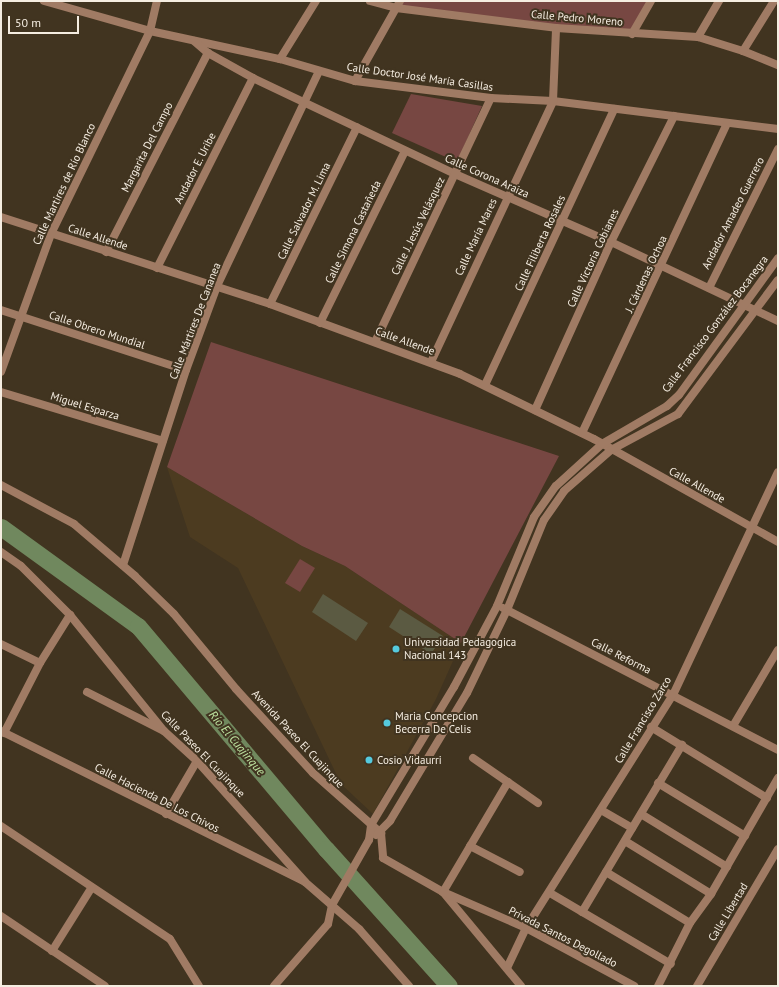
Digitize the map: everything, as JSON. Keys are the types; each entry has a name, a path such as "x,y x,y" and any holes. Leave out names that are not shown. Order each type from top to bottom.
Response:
{"street":[{"name":"Calle Doctor José María Casillas","path":"44,1 150,31 280,59 355,81 490,98 553,101 778,129"},
{"name":"Calle Martires de Río Blanco","path":"1,372 23,317 51,234 150,31 158,1"},
{"path":"280,59 316,1"},
{"name":"Calle Pedro Moreno","path":"370,1 556,28 698,37 743,51 778,66"},
{"path":"632,34 651,1"},
{"path":"698,37 719,1"},
{"path":"743,51 774,1"},
{"path":"355,81 398,5"},
{"name":"Calle María Mares","path":"431,362 553,101 556,28"},
{"name":"Calle Corona Araiza","path":"193,40 208,53 253,78 306,102 405,151 611,242 745,304 778,321"},
{"name":"Margarita Del Campo","path":"106,252 208,53"},
{"name":"Calle Mártires De Cananea","path":"123,565 186,370 217,286 306,102 319,71"},
{"name":"Andador E. Uribe","path":"157,268 253,78"},
{"name":"Calle J. Jesús Velásquez","path":"374,342 490,98"},
{"name":"Calle Filiberta Rosales","path":"485,385 563,222 614,109"},
{"name":"Calle Victoria Cobianes","path":"535,410 611,242 674,116"},
{"name":"J. Cárdenas Ochoa","path":"582,433 662,266 727,123"},
{"name":"Calle Salvador M. Lima","path":"270,304 357,127"},
{"name":"Andador Amadeo Guerrero","path":"708,288 778,149"},
{"name":"Calle Simona Castañeda","path":"320,323 405,151"},
{"name":"Calle Allende","path":"1,217 106,252 217,286 431,362 485,385 582,433 778,542"},
{"name":"Calle Francisco González Bocanegra","path":"371,825 454,687 497,606 534,517 556,486 602,444 667,406 679,395 778,258"},
{"path":"369,840 380,833 390,821 467,693 507,610 544,520 564,491 611,450 678,414 778,280"},
{"name":"Calle Obrero Mundial","path":"1,310 186,370"},
{"name":"Miguel Esparza","path":"1,392 163,441"},
{"name":"Calle Francisco Zarco","path":"507,968 526,928 550,893 651,727 673,695 778,472"},
{"name":"Avenida Paseo El Cuajinque","path":"1,485 74,524 123,565 174,614 236,689 313,773 380,833"},
{"name":"Calle Paseo El Cuajinque","path":"1,552 21,566 70,615 164,731 197,761 305,882 360,929 409,986"},
{"name":"Calle Reforma","path":"497,606 778,750"},
{"path":"2,732 40,664 70,615"},
{"path":"1,644 40,664"},
{"path":"733,726 778,650"},
{"path":"454,687 467,693"},
{"path":"87,692 164,731"},
{"path":"651,727 767,798"},
{"name":"Calle Hacienda De Los Chivos","path":"2,732 305,882"},
{"path":"582,912 682,745"},
{"path":"473,758 538,803"},
{"path":"166,814 197,761"},
{"path":"658,986 671,964 690,922 711,894 778,778"},
{"path":"443,892 508,782"},
{"path":"658,783 745,836"},
{"path":"601,810 632,828"},
{"path":"641,814 727,867"},
{"path":"274,986 328,924 332,905 369,840 371,825"},
{"path":"1,826 170,939 199,986"},
{"path":"380,833 383,858 443,892 521,986"},
{"path":"625,841 711,894"},
{"path":"470,846 520,872"},
{"name":"Calle Libertad","path":"696,986 778,849"},
{"path":"606,872 690,922"},
{"path":"52,951 92,887"},
{"name":"Privada Santos Degollado","path":"443,892 526,928 634,986"},
{"path":"550,893 671,964"},
{"path":"1,916 105,986"}],"shaded area":[{"path":"400,1 651,1 632,34 396,8"},
{"path":"411,94 482,106 457,162 392,133"},
{"path":"211,342 559,456 461,643 345,566 302,546 167,467"},
{"path":"167,467 302,546 345,566 461,643 436,699 373,814 341,784 238,568 190,537"},
{"path":"300,559 315,568 300,592 285,583"}],"building":[{"path":"323,594 368,623 356,641 312,612"},
{"path":"400,609 443,636 431,654 389,627"}],"waterway":[{"name":"Río El Cuajinque","path":"1,527 138,626 326,849 449,986"}],"place":[{"name":"Universidad Pedagogica Nacional 143","path":"396,649"},
{"name":"Maria Concepcion Becerra De Celis","path":"387,723"},
{"name":"Cosio Vidaurri","path":"369,760"}]}
